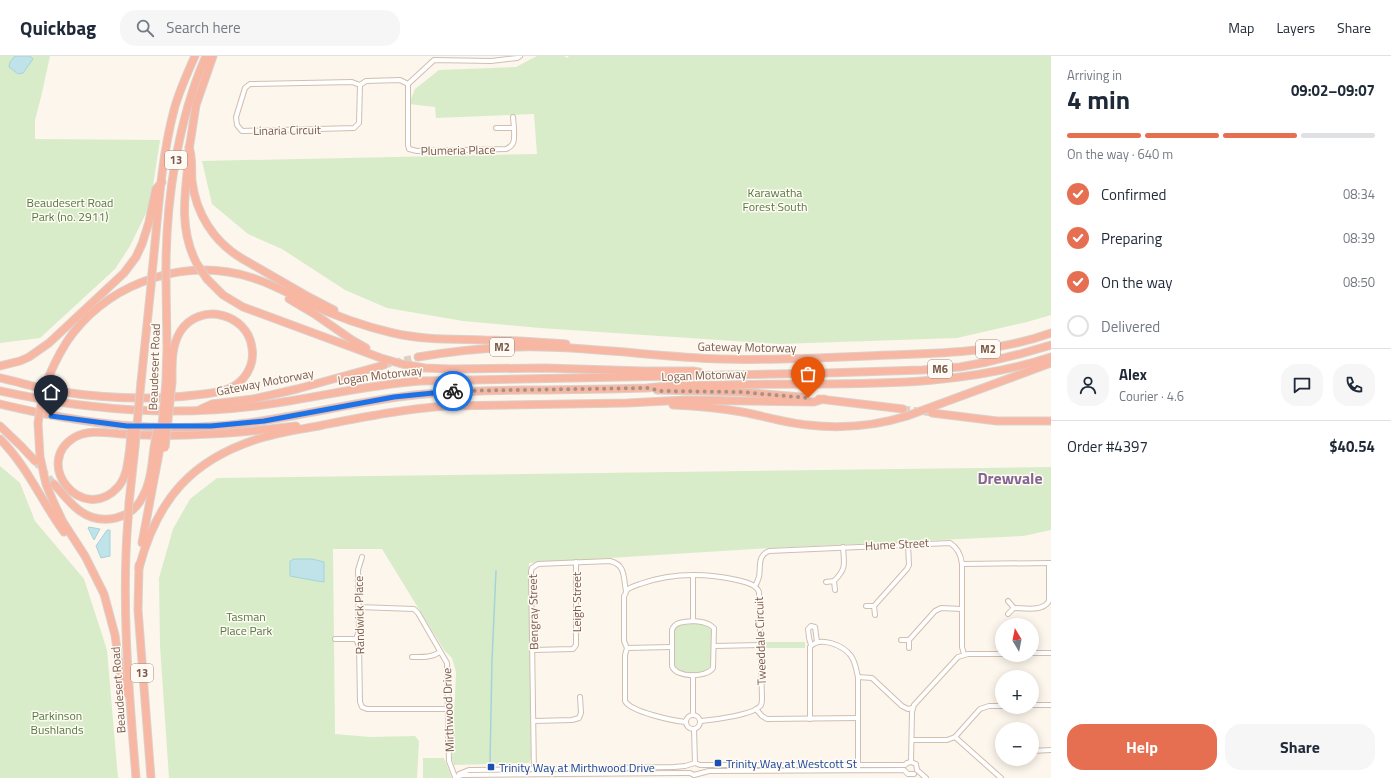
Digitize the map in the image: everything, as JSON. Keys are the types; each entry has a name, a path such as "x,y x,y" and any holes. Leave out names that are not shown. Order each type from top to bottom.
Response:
{"highway":[{"name":"Beaudesert Road","path":"136,778 129,696 124,597 125,552 132,447 138,412 166,147 174,109 195,56"},
{"name":"Beaudesert Road","path":"150,778 138,610 139,568 141,548 160,448 169,382 166,282 167,218 180,136 192,90 206,56"},
{"path":"213,56 196,105 189,147 184,217 189,246 197,264 207,279 223,295 243,307 381,358 413,366 439,369 532,368 644,371 693,370 709,375"},
{"path":"189,147 191,154 193,188 197,205 208,226 225,247 287,285 334,310 359,320 365,326"},
{"path":"0,366 20,361 44,347 82,314 124,273 136,257 142,244 149,222 156,189 162,182"},
{"path":"129,696 122,685 115,635 104,594 79,545 63,522 46,484 40,456 38,423 43,394 48,378 64,346 73,333 86,319 115,295 145,280 176,272 215,270 247,276 328,312 365,326 415,337 564,343 578,344 586,349"},
{"path":"280,290 286,297 316,315 352,340 378,354 381,358"},
{"path":"0,378 55,391 114,398 145,398 179,397 221,392 240,382 245,376 252,362 252,343 240,323 228,316 214,314 200,316 189,322 181,331 174,346 169,382 160,448 144,494 134,509 120,518 106,520 96,519 87,516 75,508 54,484"},
{"name":"Gateway Motorway","path":"418,357 468,349 543,347 722,359 835,357 981,350 1022,342 1051,333"},
{"name":"Logan Motorway","path":"0,391 90,407 149,411 197,411 256,406 374,386 420,381 876,372 935,369 987,362 1051,345"},
{"name":"Logan Motorway","path":"0,404 51,416 103,424 176,427 246,423 377,400 433,393 647,388 668,386 876,384 930,381 993,372 1051,357"},
{"path":"627,403 708,407 741,412 808,426 858,426 907,416 1051,362"},
{"name":"Gateway Motorway","path":"197,411 212,404 253,399 281,393 384,365"},
{"path":"647,388 662,391 741,392 824,399 903,409"},
{"path":"139,568 148,538 162,509 179,487 201,467 218,456 245,444 269,436 379,414 446,406 627,403 686,400 814,402 824,399"},
{"path":"932,413 997,421 1051,421"},
{"path":"0,426 35,461"},
{"path":"132,447 123,479 118,488 108,495 94,499 80,497 71,492 62,481 59,472 59,464 63,450 69,441 83,434 96,433 152,436 196,436 303,426 310,428"},
{"path":"0,439 23,465 68,537 79,545"}],"street":[{"path":"408,84 434,60 491,61 518,57"},
{"name":"Linaria Circuit","path":"360,85 366,81 400,80 408,84"},
{"name":"Linaria Circuit","path":"352,82 360,85 359,123 354,128 242,131 237,125 236,117 245,88 250,84 352,82"},
{"name":"Plumeria Place","path":"408,84 409,150 506,149 512,147 514,143 514,117"},
{"name":"Plumeria Place","path":"496,128 514,128"},
{"name":"Hume Street","path":"755,586 759,576 760,560 765,553 769,551 950,543 959,553 962,564 962,647 964,654"},
{"path":"875,615 874,606 909,565 908,544"},
{"path":"826,582 834,582 843,573 843,547"},
{"name":"Randwick Place","path":"362,557 358,570 359,631 356,639 359,646 360,702 362,707 367,709 449,709"},
{"name":"Bengray Street","path":"534,772 532,568 538,564 610,561 616,563 623,571 626,591"},
{"name":"Leigh Street","path":"533,650 573,649 576,646 576,562"},
{"path":"962,564 1050,564 1049,605 1039,608 1014,608 1008,614"},
{"path":"692,575 693,621"},
{"name":"Tweeddale Circuit","path":"626,591 647,581 692,575 727,578 755,586 759,592 762,698 761,704 756,709"},
{"path":"834,582 835,590"},
{"path":"626,591 624,596 624,641 627,648 625,655 625,697 627,704 651,714 686,722"},
{"path":"1008,601 1014,608"},
{"path":"866,606 874,606"},
{"name":"Mirthwood Drive","path":"359,607 414,609 418,613 447,663 449,761 455,777"},
{"path":"909,648 909,640 935,611 941,608 962,609"},
{"path":"693,621 706,623 714,628 713,668 707,673 693,675 677,673 673,670 671,647 673,627 682,622 693,621"},
{"path":"810,719 809,651 811,645 808,628 811,626 815,627 816,629 817,642"},
{"path":"335,639 356,639"},
{"path":"901,640 909,640"},
{"path":"811,645 817,642 838,646 846,650 856,665 858,677 859,767"},
{"path":"714,646 761,645"},
{"path":"627,648 671,647"},
{"path":"412,657 431,656 440,652"},
{"path":"1039,654 1051,653"},
{"path":"911,762 912,708 958,657 964,654 995,654"},
{"path":"693,675 693,715"},
{"path":"858,677 872,678 902,706 908,709 912,708"},
{"path":"534,721 572,720 579,718 581,713 580,697"},
{"path":"1039,705 1051,705"},
{"path":"912,740 947,740 955,737 980,709 995,706"},
{"path":"700,721 728,718 756,709 767,719 858,718"},
{"path":"686,722 689,717 693,715"},
{"path":"686,722 688,728 694,729 700,726 699,718 693,715"},
{"path":"694,729 697,764 701,770 694,775"},
{"path":"955,737 1000,778"},
{"path":"1039,751 1051,750"},
{"path":"905,768 908,762 911,762"},
{"path":"911,762 916,764 917,770 926,778"},
{"path":"455,777 464,775 674,767 697,764 905,768"},
{"path":"690,765 689,770 694,775"},
{"path":"534,772 694,775 709,771 859,767"},
{"path":"905,768 908,774 914,774 919,778"},
{"path":"914,774 917,770"}],"green space":[{"name":"Beaudesert Road Park (no. 2911)","path":"0,56 50,56 35,120 35,139 160,140 150,205 130,246 115,269 40,338 0,343"},
{"name":"Karawatha Forest South","path":"537,56 564,56 567,58 569,56 1051,56 1051,315 957,338 780,344 540,328 463,321 387,308 345,290 282,249 248,234 212,204 202,161 537,154 534,114 436,118 435,107 409,104 415,89 439,70 516,67"},
{"name":"Parkinson Bushlands","path":"0,466 20,483 35,521 84,579 107,650 118,778 0,778"},
{"name":"Tasman Place Park","path":"1051,467 1051,530 1023,536 754,549 529,563 531,758 529,763 454,765 452,759 456,672 452,658 444,650 382,549 333,549 335,734 370,737 415,736 419,741 417,778 169,778 160,646 159,578 173,529 190,499 217,478"},
{"path":"691,624 705,625 711,630 711,664 709,668 701,672 678,670 674,665 674,630 677,626"},
{"path":"766,642 805,642 805,648 766,648"},
{"path":"423,758 444,758 452,778 423,778"}],"water":[{"path":"15,56 30,56 33,59 23,73 18,74 9,67 10,62"},
{"path":"88,528 100,529 94,540"},
{"path":"107,530 110,530 110,556 101,558 96,546"},
{"path":"294,559 312,559 324,562 324,582 290,576 290,561"}],"waterway":[{"path":"490,763 492,660 496,571"}],"tunnel":[{"path":"384,365 418,357"},
{"path":"903,409 932,413"},
{"path":"35,461 54,484"}],"way so far":[{"path":"453,391 647,388 662,391 741,392 808,398"}],"place":[{"name":"Trinity Way at Westcott St","path":"718,763"},
{"name":"Trinity Way at Mirthwood Drive","path":"491,767"}],"district":[{"name":"Drewvale","path":"1010,478"}],"route":[{"path":"51,416 103,424 143,427 211,426 264,421 394,397 453,391"}]}
